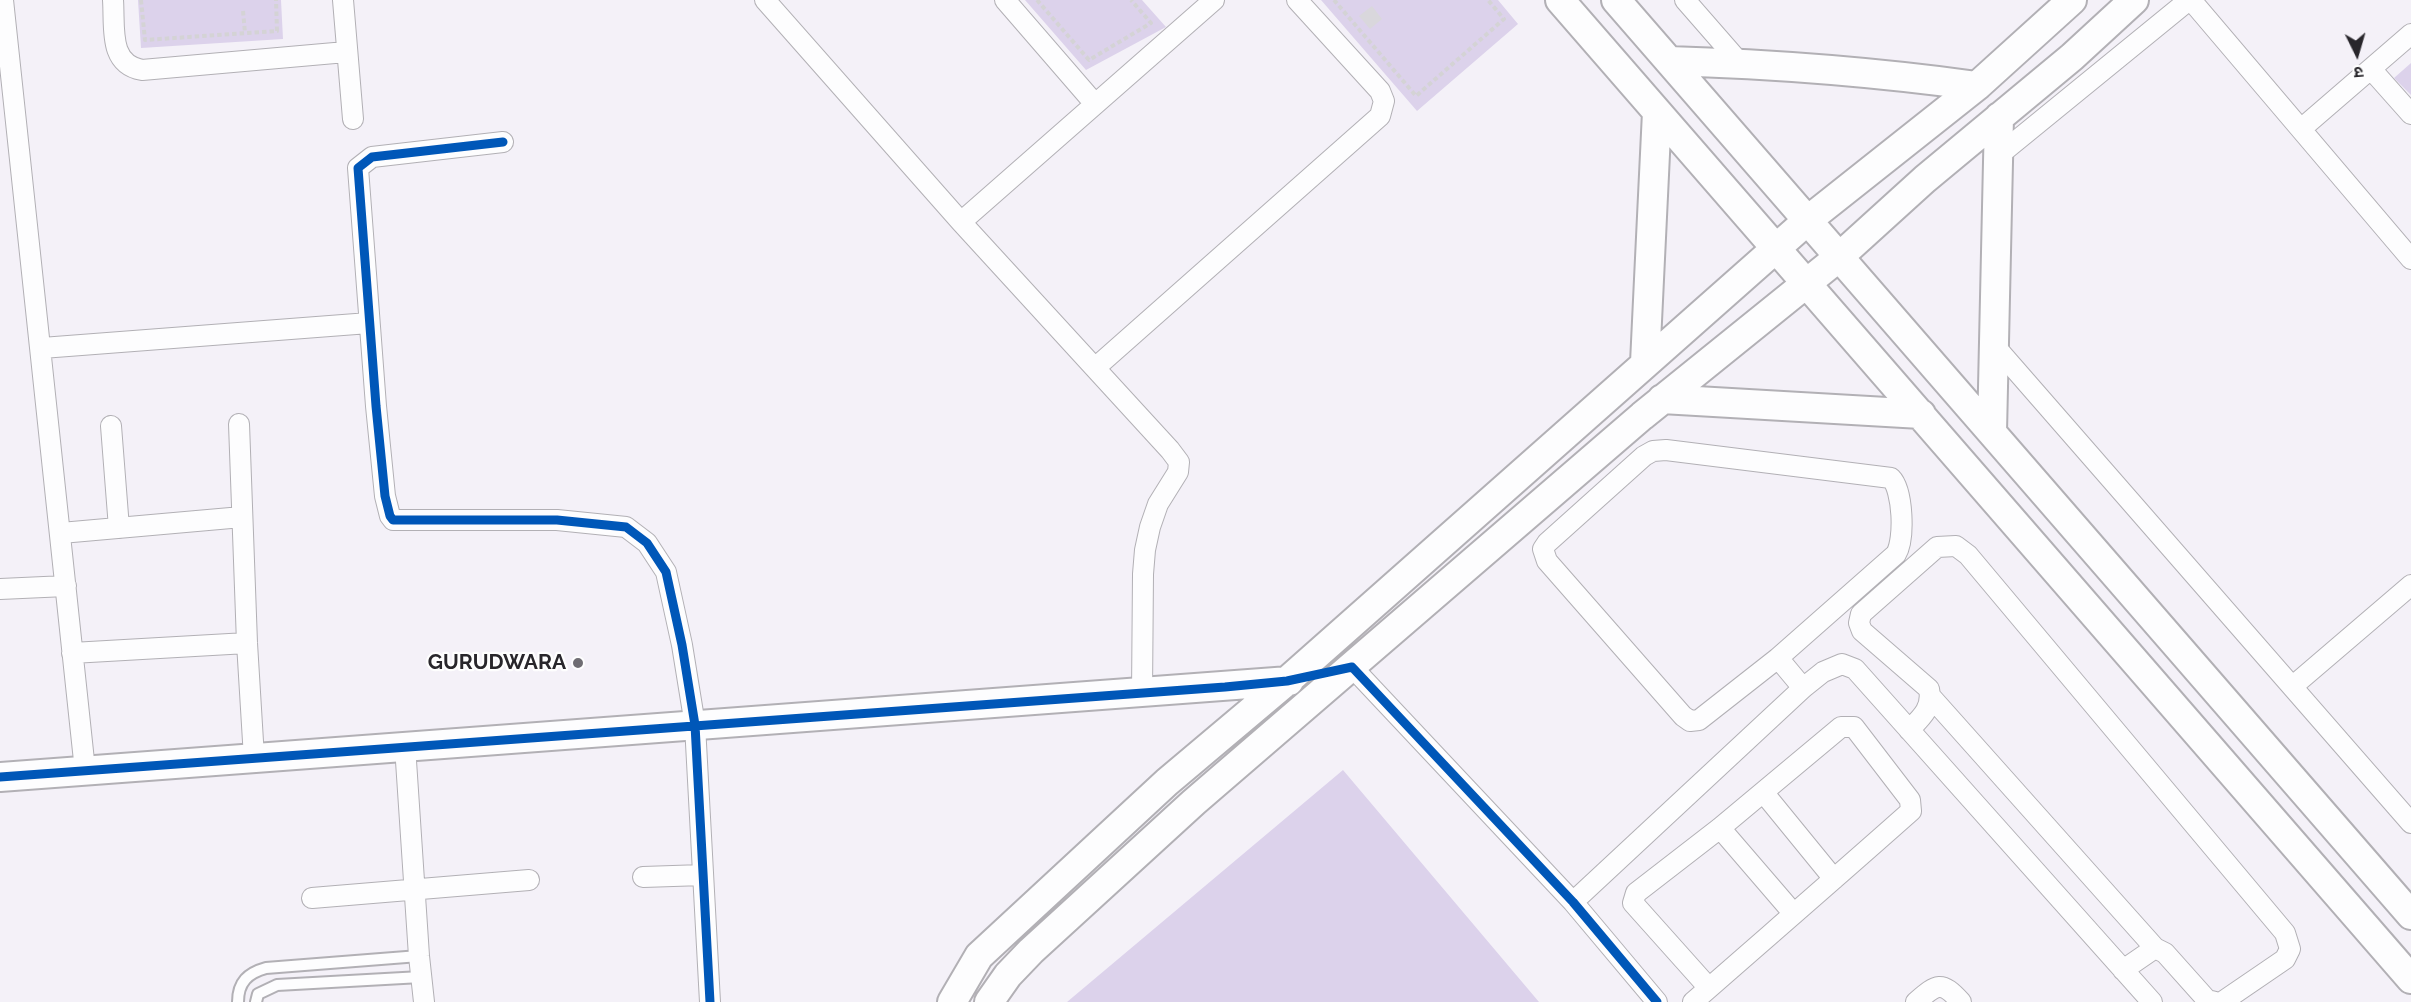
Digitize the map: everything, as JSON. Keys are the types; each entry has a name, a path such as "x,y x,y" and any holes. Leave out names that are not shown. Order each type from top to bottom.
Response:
{"main road":[{"path":"1560,0 2411,979"},
{"path":"1616,0 2411,915"},
{"path":"951,1002 979,956 1167,782 1287,681 1808,220 1977,86 2072,0"},
{"path":"989,1002 1008,975 1031,951 1194,802 1662,399 1839,257 1925,179 2072,57 2134,0"},
{"path":"1669,61 1740,63 1912,77 1977,86"},
{"path":"1646,363 1658,111"},
{"path":"1992,432 1999,117"},
{"path":"1662,399 1922,414"},
{"path":"0,777 1142,693 1287,681 1352,667"}],"street":[{"path":"3,0 42,348 85,770"},
{"path":"113,0 116,50 121,60 129,68 142,70 346,52"},
{"path":"343,0 353,119"},
{"path":"765,0 961,222 1179,462 1178,472 1158,504 1149,527 1145,550 1142,693"},
{"path":"1005,0 1095,104"},
{"path":"961,222 1214,0"},
{"path":"1095,368 1380,116 1384,101 1380,91 1297,0"},
{"path":"1685,0 1740,63"},
{"path":"1999,155 2190,0 2411,259"},
{"path":"2301,129 2411,34"},
{"path":"2371,69 2411,114"},
{"path":"503,142 372,157 358,168 385,496 393,520 557,520 626,527 647,543 666,572 682,645 695,725 710,1002"},
{"path":"42,348 369,323"},
{"path":"1993,344 2411,823"},
{"path":"239,424 247,643 254,758"},
{"path":"111,426 119,528"},
{"path":"1666,450 1891,478 1899,491 1901,539 1896,554 1778,658 1699,720 1690,721 1683,716 1547,561 1543,549 1637,463 1653,452 1666,450"},
{"path":"61,533 242,517"},
{"path":"2215,1002 2207,1000 2165,953 2155,948 1931,697 1929,689 1862,631 1859,622 1861,614 1936,548 1956,546 1968,555 2285,933 2290,949 2285,959 2222,1002"},
{"path":"2293,686 2411,585"},
{"path":"0,589 66,586"},
{"path":"72,653 247,643"},
{"path":"1778,658 1803,688"},
{"path":"1573,902 1803,688 1823,672 1842,664 1855,669 2152,1002"},
{"path":"1352,667 1573,902 1657,1002"},
{"path":"1909,730 1927,712 1931,697"},
{"path":"1694,1002 1911,811 1910,800 1854,728 1841,727 1720,828 1636,893 1633,903 1709,988"},
{"path":"405,746 424,1002"},
{"path":"1763,792 1834,879"},
{"path":"1720,828 1794,914"},
{"path":"643,877 703,875"},
{"path":"312,898 529,880"},
{"path":"2123,970 2155,948"},
{"path":"1916,1002 1933,988 1942,986 1949,988 1960,1002"}],"lane":[{"path":"238,1002 238,993 243,980 253,972 266,968 419,956"},
{"path":"256,1002 258,994 277,985 421,977"}],"path":[{"path":"141,0 145,40 278,31 276,0"},
{"path":"1037,0 1089,60 1151,23 1131,0"},
{"path":"1334,0 1416,96 1504,18 1488,0"},
{"path":"243,11 245,33"}],"shaded area":[{"path":"138,0 281,0 283,39 141,48"},
{"path":"1025,0 1142,0 1166,27 1086,70"},
{"path":"1321,0 1498,0 1518,24 1417,111"},
{"path":"2411,63 2411,95 2394,78"},
{"path":"1343,770 1539,1002 1067,1002"}],"building":[{"path":"1372,6 1382,19 1370,29 1359,16"}],"cycle path":[{"path":"503,142 372,157 358,168 385,496 393,520 557,520 626,527 647,543 666,572 682,645 695,725 710,1002"},
{"path":"0,777 1225,687 1287,681 1352,667 1573,902 1657,1002"}],"place":[{"name":"GURUDWARA","path":"578,663"}]}
